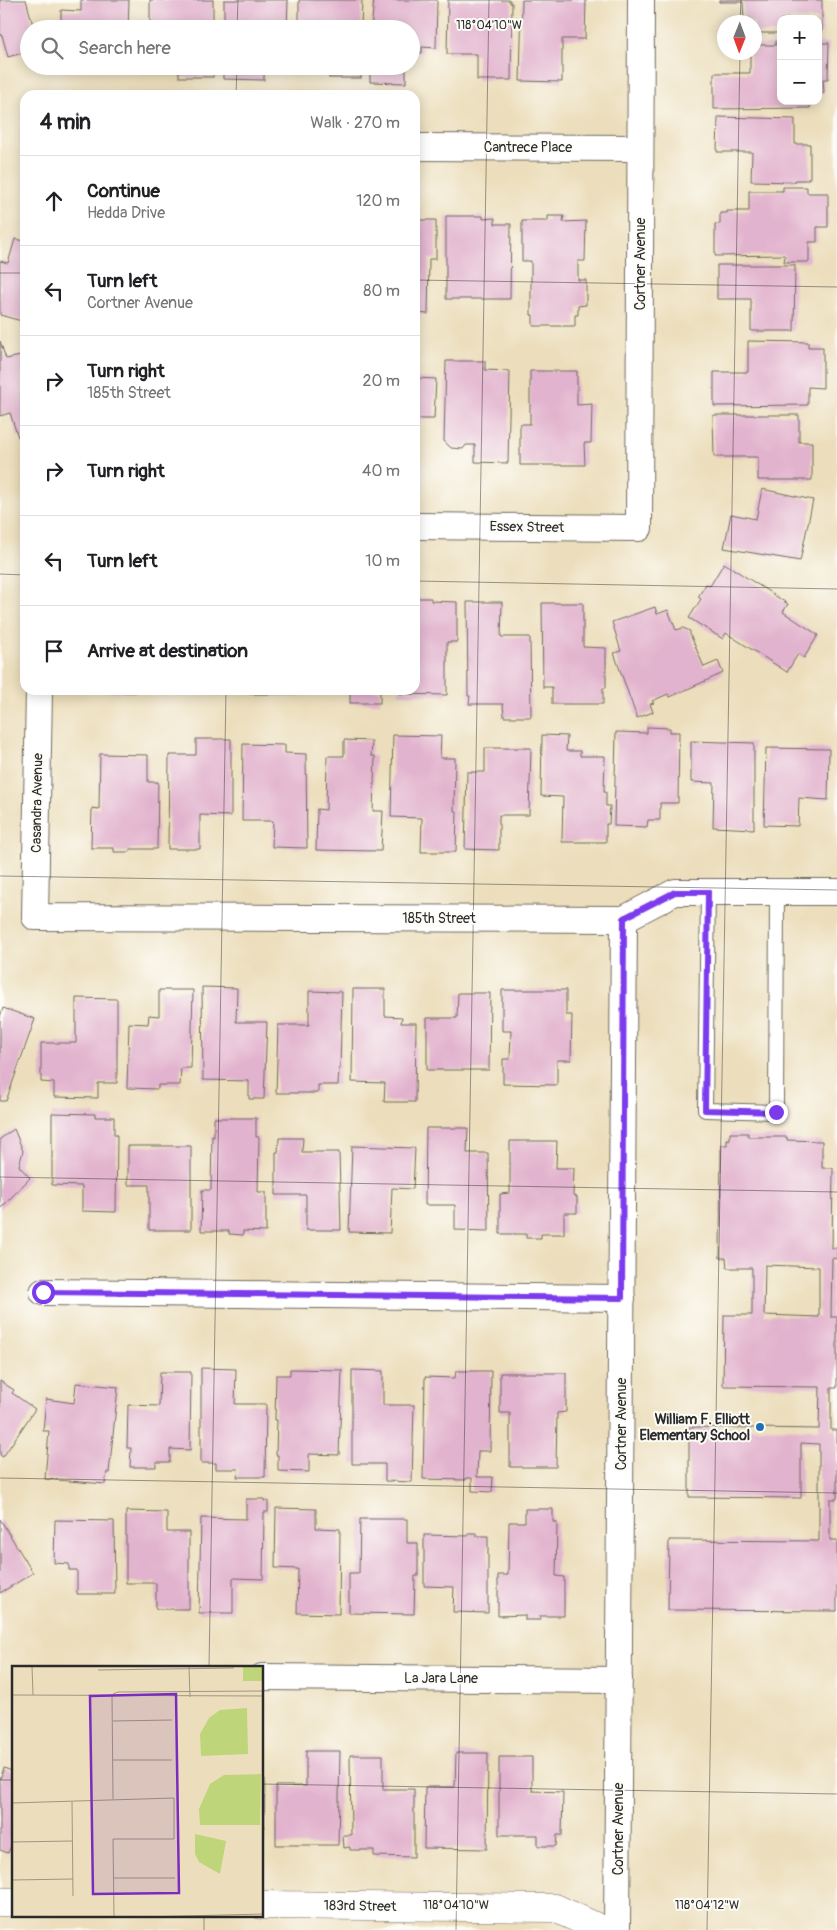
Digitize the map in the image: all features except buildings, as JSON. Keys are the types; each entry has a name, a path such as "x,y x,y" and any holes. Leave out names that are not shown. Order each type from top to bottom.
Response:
{"street":[{"name":"Cortner Avenue","path":"639,528 641,0"},
{"name":"Cantrece Place","path":"420,146 640,148"},
{"name":"Essex Street","path":"420,526 639,528"},
{"name":"Casandra Avenue","path":"35,917 39,695"},
{"name":"185th Street","path":"35,917 624,918 675,892 837,892"},
{"name":"Cortner Avenue","path":"617,1930 624,918"},
{"path":"43,1292 622,1298"},
{"name":"La Jara Lane","path":"264,1677 619,1680"},
{"name":"183rd Street","path":"264,1905 555,1908 603,1930"}],"lane":[{"path":"708,892 705,1110 776,1112 777,891"}],"place":[{"name":"William F. Elliott Elementary School","path":"760,1427"}],"route":[{"path":"43,1292 622,1298 624,918 675,892 708,892 705,1110 776,1112"}]}
